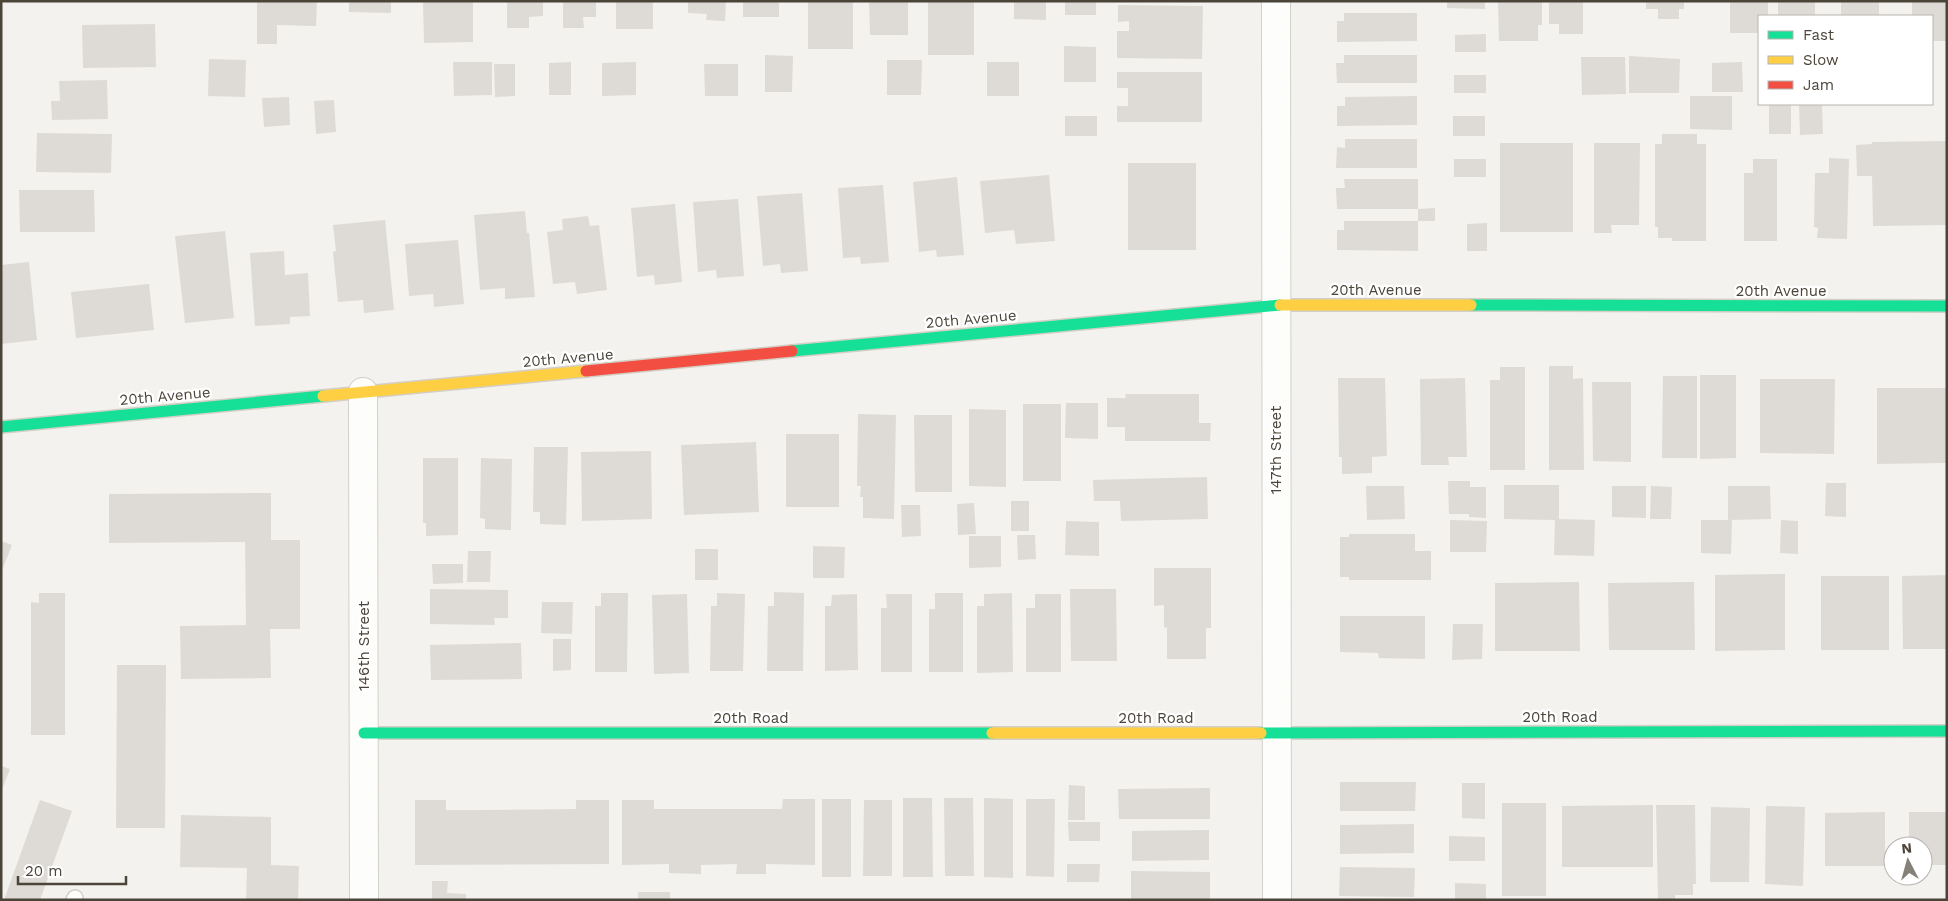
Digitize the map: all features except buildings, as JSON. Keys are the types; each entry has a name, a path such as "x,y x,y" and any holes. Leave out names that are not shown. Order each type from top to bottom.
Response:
{"street":[{"name":"147th Street","path":"1276,1 1277,900"},
{"name":"20th Avenue","path":"1,427 1276,305 1947,306"},
{"name":"146th Street","path":"363,392 364,900"},
{"name":"20th Road","path":"364,733 1947,731"}],"traffic: fast":[{"path":"792,351 1280,305"},
{"path":"1471,305 1947,306"},
{"path":"1,427 323,396"},
{"path":"1261,733 1947,731"},
{"path":"364,733 992,733"}],"traffic: slow":[{"path":"1280,305 1471,305"},
{"path":"323,396 586,371"},
{"path":"992,733 1261,733"}],"traffic: jam":[{"path":"586,371 792,351"}]}
